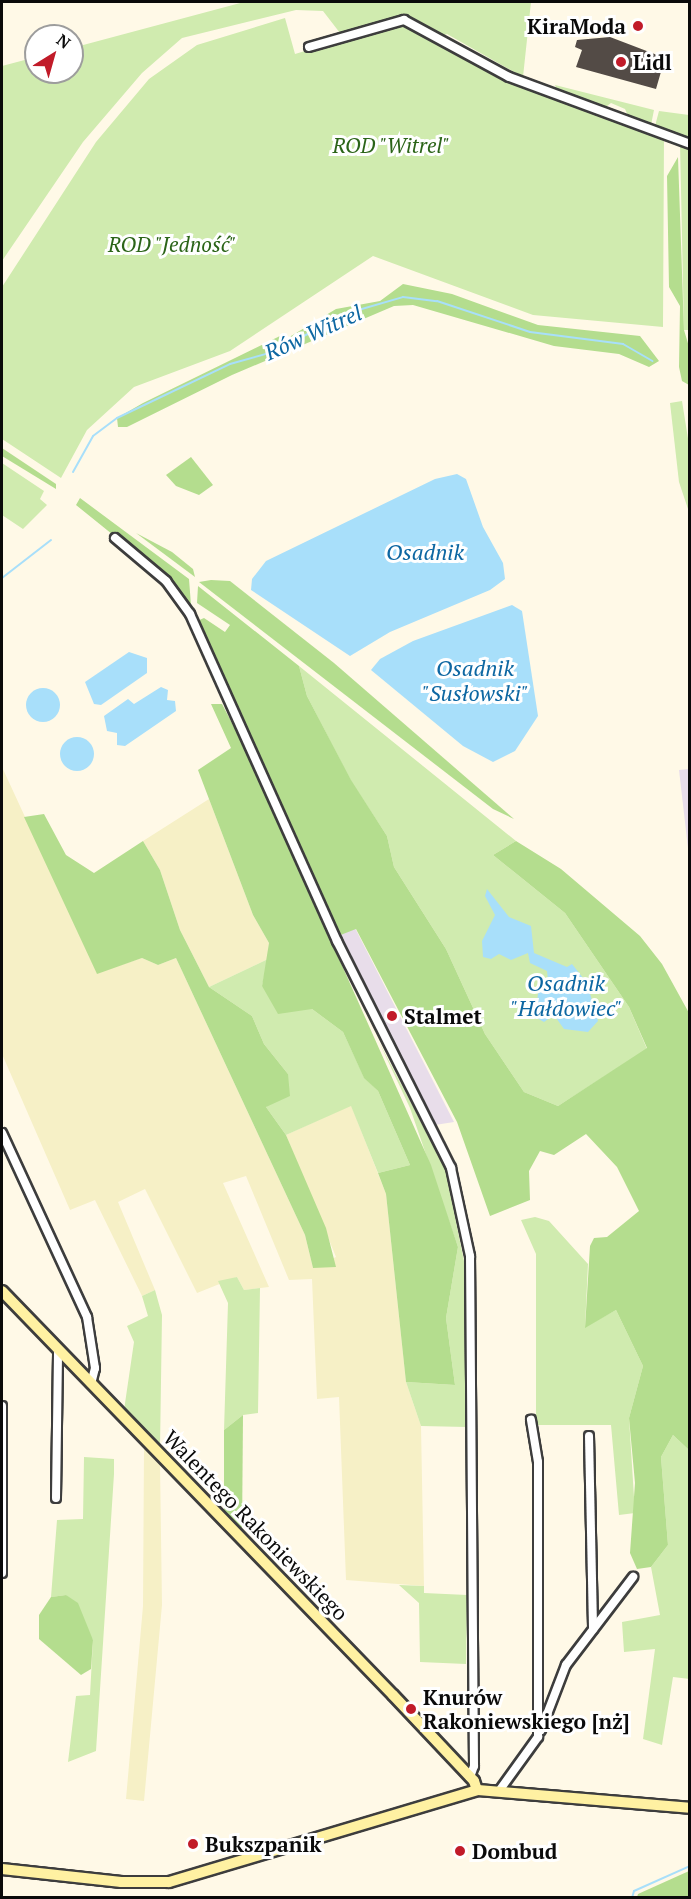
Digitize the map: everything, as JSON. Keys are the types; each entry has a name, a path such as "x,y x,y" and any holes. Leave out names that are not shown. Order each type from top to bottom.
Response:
{"street":[{"path":"309,47 404,21 509,76 690,144"},
{"path":"115,538 166,581 190,614 337,941 451,1168 470,1256 474,1766 470,1777"},
{"path":"2,1134 87,1317 95,1368 91,1384"},
{"name":"Walentego Rakoniewskiego","path":"2,1291 470,1777 477,1790"},
{"path":"56,1498 58,1351"},
{"path":"2,1406 2,1573"},
{"path":"531,1420 538,1462 538,1737"},
{"path":"590,1436 593,1629"},
{"path":"499,1791 538,1737 566,1665 633,1577"},
{"path":"2,1869 121,1882 169,1882 477,1790 690,1808"}],"shaded area":[{"path":"2,767 97,973 142,958 158,965 176,958 305,1235 313,1268 336,1257 286,1135 351,1105 386,1194 406,1382 421,1426 424,1586 346,1580 339,1397 317,1399 312,1279 289,1280 246,1176 223,1183 269,1287 244,1290 237,1277 197,1293 145,1189 118,1202 155,1290 142,1296 95,1200 70,1210 2,1054"},
{"path":"690,769 689,857 679,770"},
{"path":"209,799 253,915 269,943 268,959 209,987 180,930 160,870 143,841"},
{"name":"Stalmet","path":"355,928 454,1122 435,1125 338,936"},
{"path":"144,1447 160,1464 162,1605 144,1801 126,1799 143,1606"}],"green space":[{"path":"244,2 531,2 523,77 447,34 442,36 404,16 340,33 323,11 296,10 182,38 142,73 83,142 2,261 2,66 24,60 24,84 84,84 84,45"},
{"path":"285,18 295,54 376,30 411,26 498,74 664,137 663,327 533,315 373,256 230,351 134,387 87,430 61,478 2,439 2,287 96,142 149,79 197,45"},
{"path":"555,85 654,110 651,125 629,118 625,109 611,103 603,109 558,92"},
{"path":"659,111 689,115 689,142 655,126"},
{"path":"680,142 690,147 689,330 684,330"},
{"path":"678,157 684,330 690,350 689,385 682,381 679,367 680,306 669,287 667,176"},
{"path":"403,284 452,294 538,325 640,336 659,361 649,367 619,354 554,346 413,305 394,306 232,375 127,427 118,427 117,418 143,403 282,335 286,339 336,309 380,301"},
{"path":"682,401 689,445 689,512 679,482 670,403"},
{"path":"2,448 56,484 56,489 2,456"},
{"path":"191,457 213,485 199,495 176,486 166,475"},
{"path":"2,463 44,491 40,499 47,505 23,529 2,515"},
{"path":"80,498 189,579 191,605 164,576 76,505"},
{"path":"136,533 172,552 193,569 195,577"},
{"path":"230,581 334,663 514,819 493,809 199,582"},
{"path":"198,586 299,666 307,696 351,780 387,836 394,867 446,949 485,1034 524,1092 558,1106 647,1048 629,1007 565,913 493,855 516,841 561,869 640,936 662,964 689,1013 689,1450 673,1435 661,1457 668,1545 651,1567 637,1569 630,1553 635,1483 629,1418 643,1366 616,1310 585,1328 590,1246 594,1238 607,1237 639,1211 617,1167 586,1134 554,1155 540,1151 529,1171 530,1200 490,1216 457,1122 356,929 338,936 197,621 204,618 225,632 230,625 197,603"},
{"path":"299,666 516,841 493,855 565,913 629,1007 647,1049 558,1106 524,1092 485,1034 446,949 394,867 387,836 351,781 307,696"},
{"path":"211,704 222,704 245,748 431,1165 458,1247 446,1318 455,1385 406,1382 386,1194 378,1173 410,1165 378,1091 364,1078 343,1032 312,1009 278,1014 262,986 269,943 253,915 198,770 231,748"},
{"path":"44,814 66,855 94,873 143,841 160,870 180,930 209,987 252,1016 264,1044 288,1074 290,1096 266,1107 286,1135 326,1228 336,1267 313,1268 305,1235 176,958 158,965 142,958 97,974 24,817"},
{"path":"268,959 262,986 312,1009 343,1032 364,1077 378,1091 410,1165 378,1173 351,1106 286,1135 266,1107 288,1074 264,1044 252,1016 209,987"},
{"path":"379,1042 445,1168 464,1261 467,1427 421,1426 406,1382 455,1385 446,1318 458,1247 410,1108"},
{"path":"535,1217 549,1221 588,1264 585,1327 616,1310 643,1366 629,1418 635,1513 619,1515 611,1425 536,1425 536,1254 521,1220"},
{"path":"237,1277 244,1290 260,1288 258,1413 243,1415 224,1430 228,1303 218,1281"},
{"path":"155,1290 162,1315 160,1448 124,1410 134,1342 127,1326 148,1316 142,1296"},
{"path":"243,1415 242,1534 224,1515 224,1430"},
{"path":"673,1435 689,1450 690,1679 673,1677 662,1745 643,1739 655,1649 624,1652 622,1622 660,1615 651,1567 668,1545 661,1457"},
{"path":"84,1457 114,1459 114,1474 96,1751 68,1762 76,1696 90,1695 93,1640 66,1595 51,1597 57,1520 83,1519"},
{"path":"399,1585 424,1586 424,1593 467,1595 466,1664 420,1662 419,1603"},
{"path":"66,1595 78,1603 93,1640 91,1669 81,1675 39,1639 39,1615 51,1597"},
{"path":"689,1871 689,1897 637,1897 638,1894"}],"water":[{"name":"Osadnik","path":"457,474 466,479 483,527 503,563 505,579 490,590 390,632 350,656 251,590 252,579 266,561 435,479"},
{"name":"Osadnik \"Susłowski\"","path":"512,605 522,611 538,716 515,751 493,762 463,746 371,670 380,659 413,641"},
{"path":"129,652 147,658 147,673 101,705 94,704 85,682"},
{"path":"161,687 168,690 167,700 175,701 176,711 125,746 117,745 117,733 107,731 104,716 128,699 134,704"},
{"path":"43,688 55,693 60,705 55,717 43,722 31,717 26,705 31,693"},
{"path":"77,737 89,742 94,754 89,766 77,771 65,766 60,754 65,742"},
{"name":"Osadnik \"Hałdowiec\"","path":"487,889 509,917 531,926 534,953 567,967 572,964 587,983 598,1021 588,1032 564,1029 554,1015 544,1022 535,1017 539,986 548,980 547,971 530,963 528,953 511,960 499,954 491,959 483,957 482,941 495,915 485,896"}],"building":[{"name":"Lidl","path":"610,37 665,58 656,89 576,67 582,50 575,47 577,40"}],"waterway":[{"name":"Rów Witrel","path":"73,472 93,436 117,418 230,364 273,352 348,313 403,297 437,301 530,332 623,344 653,361"},
{"path":"2,578 51,540"},
{"path":"632,1898 634,1891 690,1866"}],"place":[{"name":"KiraModa","path":"638,26"},
{"name":"Lidl","path":"621,62"},
{"name":"Stalmet","path":"392,1016"},
{"name":"Knurów Rakoniewskiego [nż]","path":"411,1709"},
{"name":"Bukszpanik","path":"193,1844"},
{"name":"Dombud","path":"460,1851"}],"park label":[{"name":"ROD \"Witrel\"","path":"391,145"},
{"name":"ROD \"Jedność\"","path":"172,244"}]}
